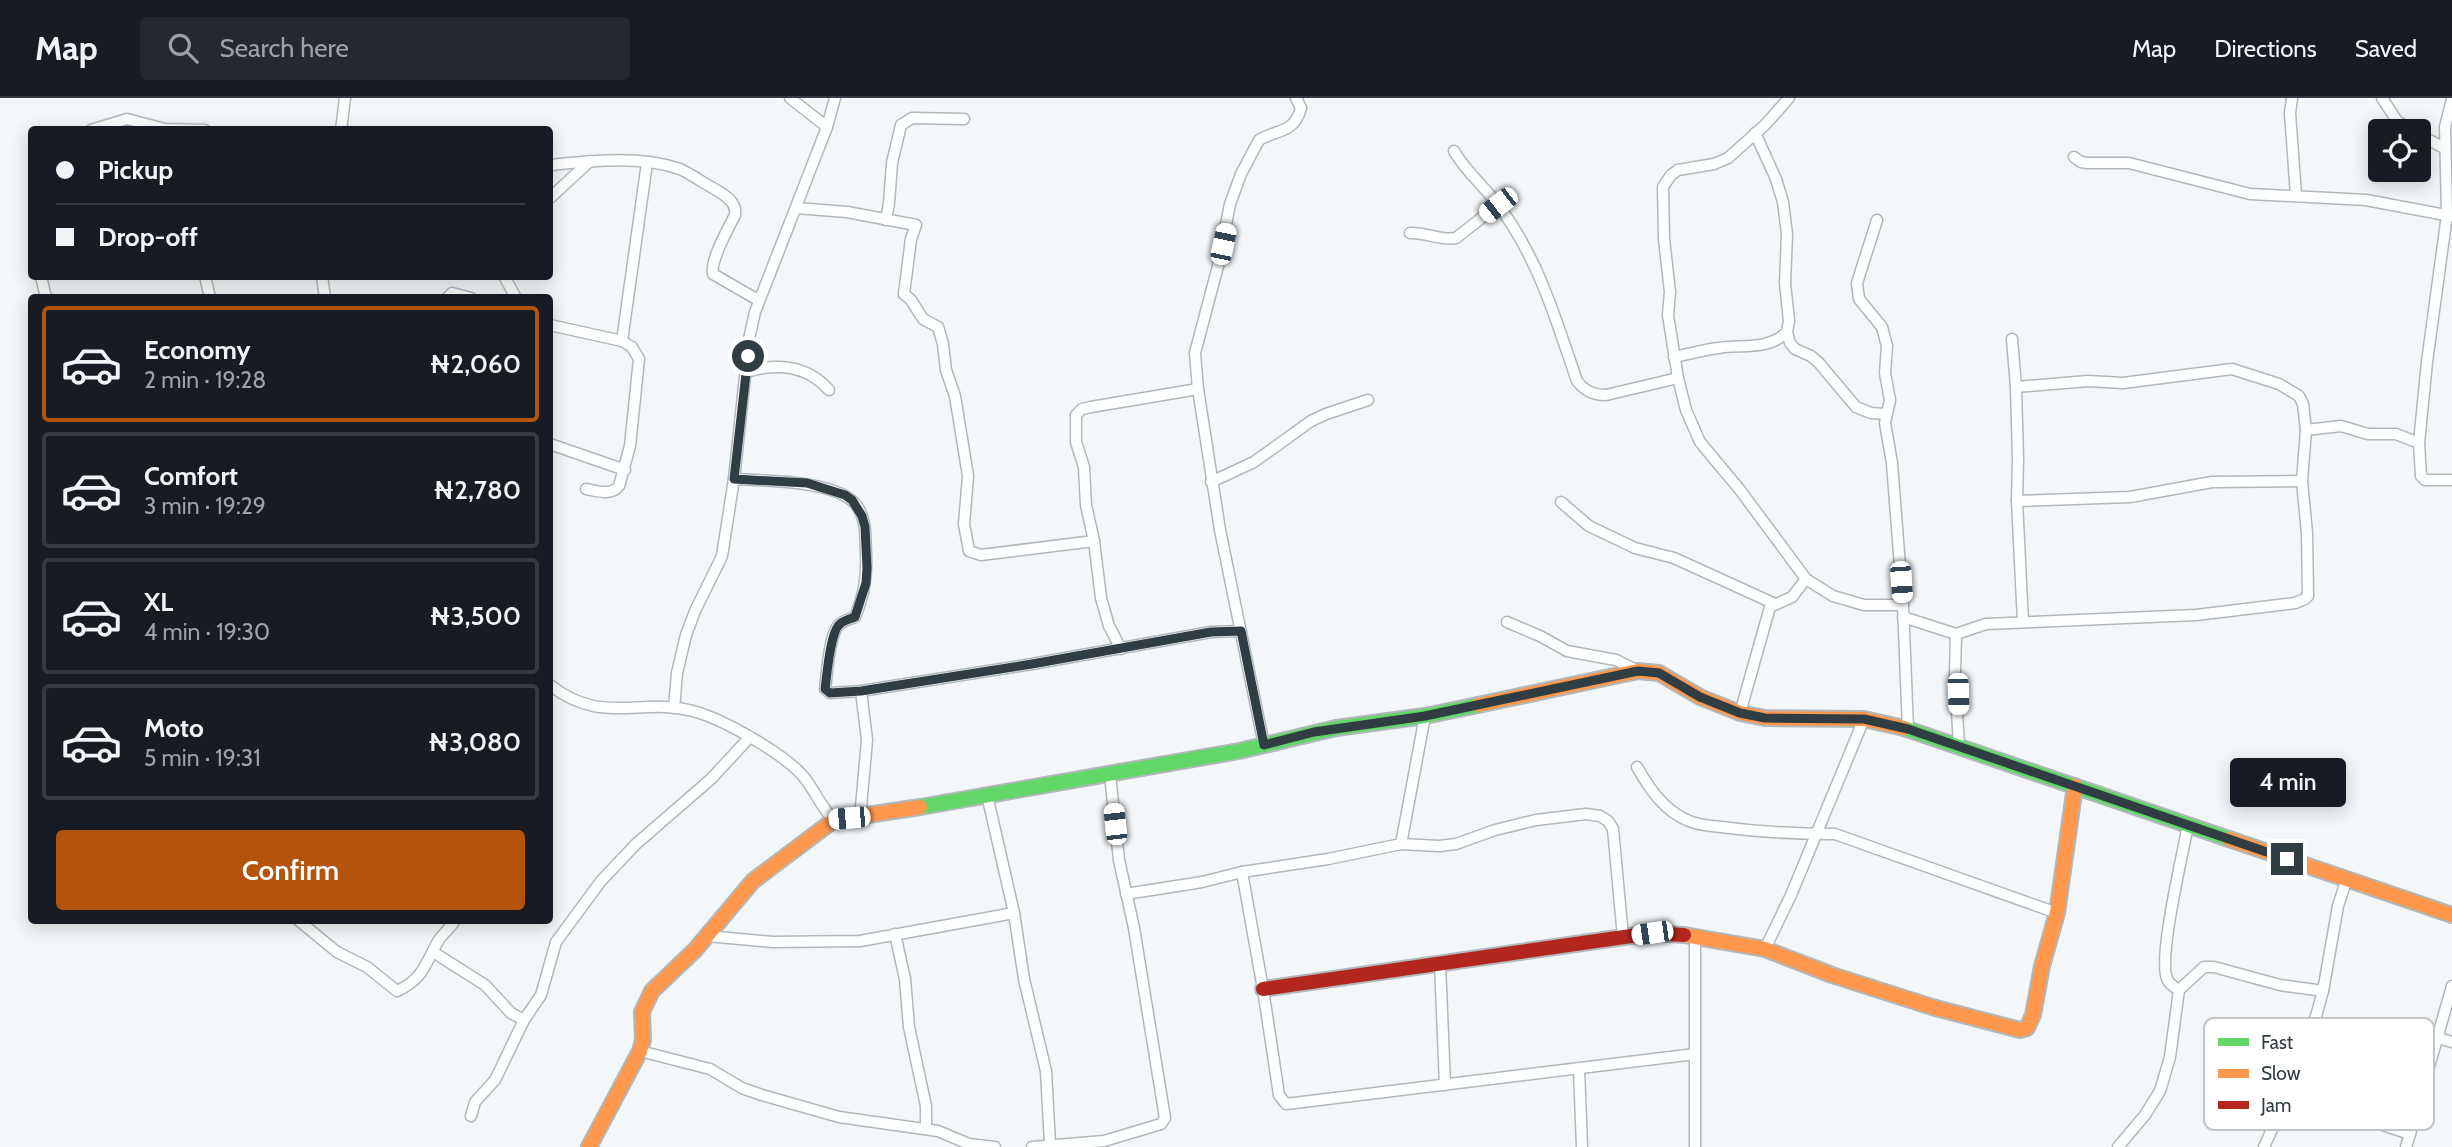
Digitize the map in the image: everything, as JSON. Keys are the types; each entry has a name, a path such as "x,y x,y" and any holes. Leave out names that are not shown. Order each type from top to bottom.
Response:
{"street":[{"path":"342,126 345,98"},
{"path":"790,98 827,127"},
{"path":"674,708 677,673 686,635 722,556 750,339 758,300 827,127 835,98"},
{"path":"1264,745 1212,482 1195,353 1235,188 1259,140 1283,132 1296,119 1301,108 1297,98"},
{"path":"1789,98 1755,133 1721,162 1678,170 1671,175 1663,187 1664,239 1670,292 1668,315 1686,410 1700,442 1740,490 1806,579 1833,596 1864,605 1903,611 1956,634 1986,624 2196,615 2270,607 2305,600 2309,588 2302,481 2306,430 2303,404 2299,396 2270,381 2232,369 2123,383 2088,381 2016,387"},
{"path":"2292,98 2290,113 2296,195"},
{"path":"2382,98 2396,119"},
{"path":"2452,99 2445,127 2444,148 2450,215 2427,362 2419,443 2421,476 2425,480 2452,480"},
{"path":"886,220 890,203 893,153 901,125 912,118 964,119"},
{"path":"104,126 127,119 151,126"},
{"path":"1755,133 1776,179 1783,202 1787,234 1787,332 1793,347 1819,363 1856,407 1871,413 1886,414"},
{"path":"2431,141 2444,148"},
{"path":"1454,151 1464,168 1498,205 1531,257 1551,303 1577,381 1584,389 1598,395 1606,395 1678,378"},
{"path":"2074,157 2081,162 2129,163 2236,191 2366,200 2450,215"},
{"path":"553,164 591,160 647,163 684,171 733,202 735,215 715,257 713,274 758,300"},
{"path":"553,195 591,160"},
{"path":"622,341 647,163"},
{"path":"1410,233 1422,233 1448,240 1456,238 1498,205"},
{"path":"796,208 848,212 916,225 911,239 904,294 923,319 938,327 943,344 946,370 955,396 968,476 964,524 969,551 981,555 1094,541"},
{"path":"1877,220 1857,283 1857,293 1885,335 1885,373 1889,400 1885,424 1892,463 1908,729"},
{"path":"553,326 622,341 632,347 639,359 637,395 625,470 615,491 586,489"},
{"path":"1674,357 1721,347 1760,345 1776,340 1787,332"},
{"path":"2012,340 2016,387 2017,501 2023,622"},
{"path":"746,372 770,366 790,368 819,378 829,390"},
{"path":"1121,649 1109,626 1101,598 1094,541 1086,505 1084,467 1076,442 1076,415 1082,409 1091,407 1198,388"},
{"path":"1212,482 1254,462 1311,421 1368,400"},
{"path":"2306,430 2341,426 2368,433 2396,434 2419,443"},
{"path":"553,445 625,470"},
{"path":"734,479 807,483 845,495 858,507 865,527 866,583 855,617 836,628 825,689 830,693 861,691 1211,632 1241,631"},
{"path":"2017,501 2130,497 2212,482 2302,481"},
{"path":"1561,502 1574,515 1601,532 1635,548 1674,558 1773,603"},
{"path":"1740,713 1770,607 1773,603 1792,597 1806,579"},
{"path":"1507,622 1540,636 1567,652 1616,660 1638,671"},
{"path":"1956,634 1959,748"},
{"path":"589,1147 640,1051 643,1040 642,1012 652,991 671,975 754,881 834,820 1110,775 1264,745 1325,730 1425,716 1638,671 1659,673 1700,697 1740,713 1765,718 1864,719 1908,729 2452,915"},
{"path":"553,687 578,702 595,707 674,708 714,718 779,756 803,776 834,820"},
{"path":"861,691 867,740 861,807 864,817"},
{"path":"1401,844 1425,716"},
{"path":"1765,949 1791,895 1864,719"},
{"path":"471,1116 475,1102 495,1080 524,1020 541,995 556,942 601,881 636,844 711,779 749,738"},
{"path":"1637,767 1651,792 1689,822 1762,832 1835,834 2057,913"},
{"path":"1032,1147 1104,1141 1161,1124 1165,1118 1161,1082 1119,860 1110,775"},
{"path":"1263,989 1652,933 1695,936 1765,949 1832,975 1932,1007 2020,1030 2027,1028 2033,1015 2042,966 2057,913 2075,786"},
{"path":"987,795 1014,913 1024,979 1046,1071 1050,1144"},
{"path":"1126,894 1401,844 1456,844 1495,830 1536,820 1586,814 1600,816 1608,821 1613,829 1623,937"},
{"path":"2179,990 2171,986 2167,979 2165,955 2188,824"},
{"path":"1242,872 1279,1095 1286,1104 1695,1054"},
{"path":"2313,1018 2323,991 2338,906 2347,878"},
{"path":"707,936 772,942 860,941 1014,913"},
{"path":"303,924 337,952 367,967 397,991 420,976 437,941 453,924"},
{"path":"895,933 905,979 909,1027 926,1106 926,1129"},
{"path":"1695,936 1695,1147"},
{"path":"433,952 485,985 510,1013 524,1020"},
{"path":"1440,963 1445,1085"},
{"path":"2118,1147 2145,1115 2160,1091 2170,1058 2179,990 2204,967 2214,967 2280,985 2323,991"},
{"path":"2434,1052 2452,986"},
{"path":"2438,1038 2452,1042"},
{"path":"640,1051 710,1069 742,1088 839,1117 926,1129 954,1136 969,1144 995,1147"},
{"path":"1579,1069 1581,1147"},
{"path":"2264,1147 2271,1130"},
{"path":"2398,1130 2410,1134"},
{"path":"2406,1147 2411,1130"}],"traffic: fast":[{"path":"920,807 1239,751 1336,728 1425,716 1478,705"},
{"path":"1904,728 2229,839"}],"traffic: slow":[{"path":"1478,705 1638,671 1659,673 1700,697 1740,713 1765,718 1864,719 1904,728"},
{"path":"1684,935 1765,949 1832,975 1932,1007 2020,1030 2027,1028 2033,1015 2042,966 2057,913 2075,786"},
{"path":"589,1147 640,1051 643,1040 642,1012 652,991 695,950 753,881 834,820 920,807"},
{"path":"2229,839 2452,915"}],"traffic: jam":[{"path":"1263,989 1652,933 1684,935"}],"route":[{"path":"748,356 734,479 807,483 824,487 852,500 858,507 865,527 866,583 857,614 836,628 825,689 830,693 968,675 1211,632 1241,631 1264,745 1314,732 1425,716 1638,671 1651,672 1659,673 1700,697 1740,713 1765,718 1864,719 1908,729 2287,859"}]}
